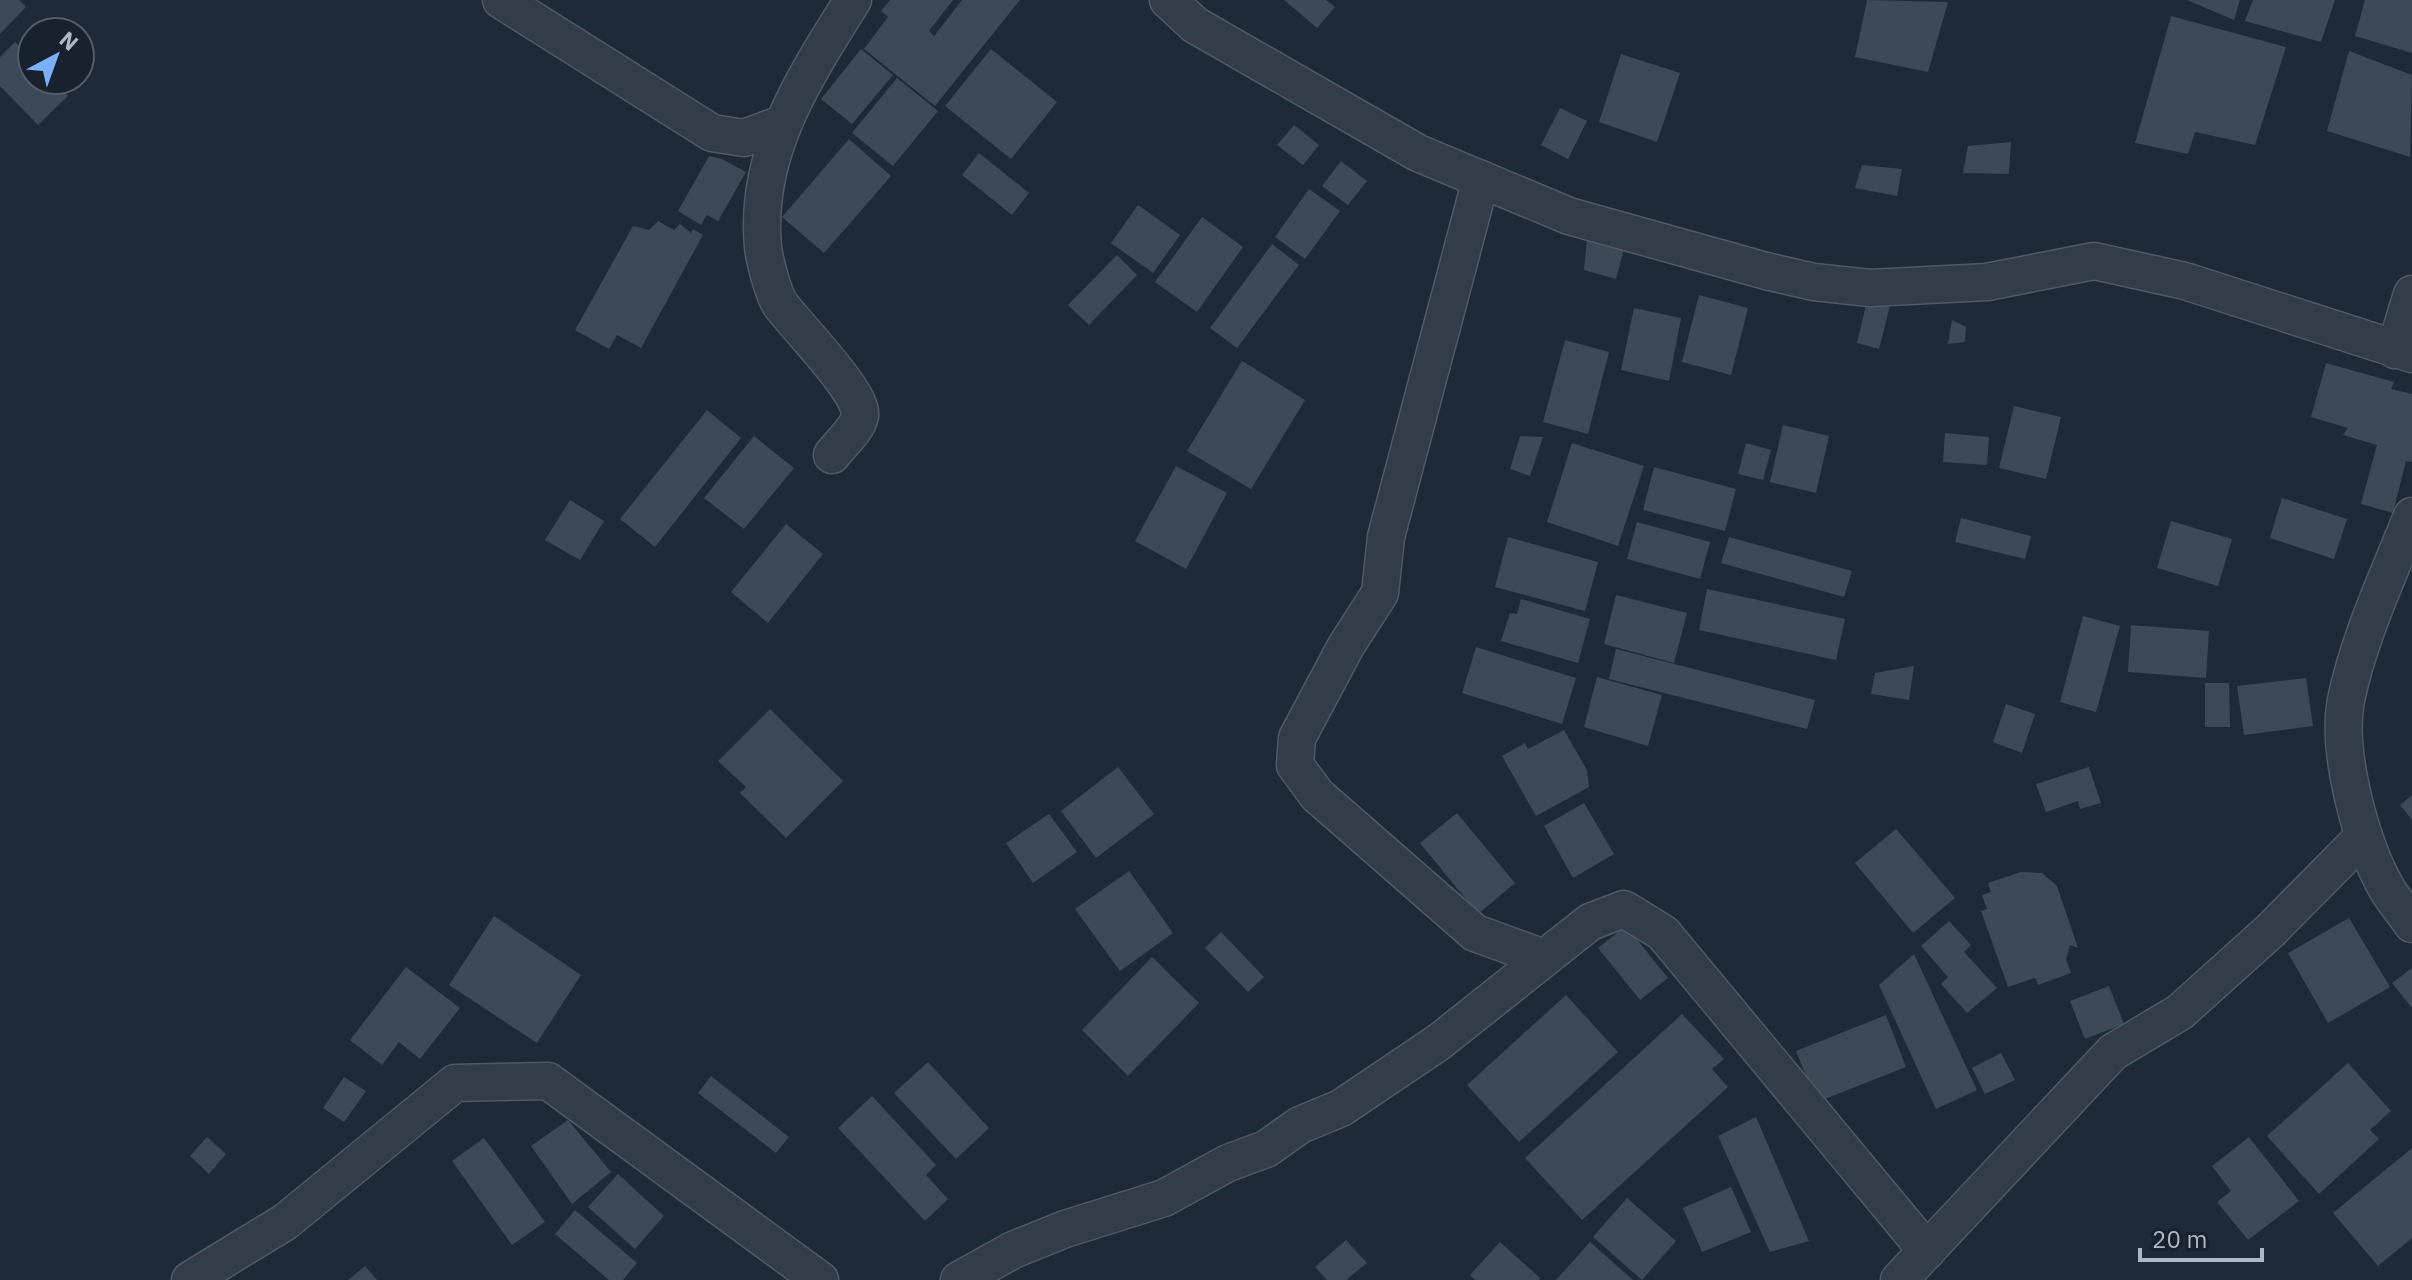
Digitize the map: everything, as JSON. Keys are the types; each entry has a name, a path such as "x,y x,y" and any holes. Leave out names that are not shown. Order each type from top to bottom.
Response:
{"street":[{"path":"501,0 712,133 744,138 782,124"},
{"path":"832,455 857,423 861,414 859,403 778,301 763,246 765,184 782,124 802,81 853,0"},
{"path":"1168,0 1208,33 1418,153 1569,216 1814,282 1870,288 1987,282 2094,261 2185,281 2404,352 2412,294"},
{"path":"1481,179 1386,537 1380,593 1346,646 1297,738 1295,765 1317,795 1475,933 1544,958"},
{"path":"2412,516 2361,646 2345,703 2346,773 2364,836 2387,889 2412,924"},
{"path":"1899,1280 2113,1052 2180,1012 2270,931 2364,836"},
{"path":"959,1280 1013,1250 1065,1229 1164,1198 1228,1163 1266,1149 1300,1125 1341,1108 1439,1042 1590,922 1624,909 1663,933 1927,1251"},
{"path":"190,1280 285,1222 455,1083 548,1081 820,1280"}],"building":[{"path":"0,0 19,0 26,7 0,34"},
{"path":"890,0 953,0 929,31 934,36 962,0 1020,0 935,106 864,49 888,17 881,11"},
{"path":"1284,0 1326,0 1335,7 1317,28"},
{"path":"1867,0 1948,2 1928,72 1855,57"},
{"path":"2187,0 2240,0 2234,20"},
{"path":"2253,0 2335,0 2321,42 2245,21"},
{"path":"2365,0 2412,0 2412,53 2355,36"},
{"path":"2171,16 2286,47 2255,145 2195,132 2188,154 2135,143"},
{"path":"16,43 16,96 68,96 38,125 0,86 0,57"},
{"path":"861,49 893,75 852,124 821,99"},
{"path":"991,49 1057,102 1011,159 945,106"},
{"path":"2349,51 2412,75 2410,157 2327,131"},
{"path":"1621,54 1680,73 1657,142 1599,122"},
{"path":"897,78 938,111 893,166 852,133"},
{"path":"1560,108 1587,121 1568,159 1541,145"},
{"path":"1294,125 1319,145 1303,165 1277,145"},
{"path":"849,139 891,176 824,253 782,217"},
{"path":"2011,142 2009,174 1963,173 1968,146"},
{"path":"979,153 1029,193 1012,215 962,175"},
{"path":"709,156 722,159 746,172 718,221 707,215 701,225 678,211"},
{"path":"1341,161 1367,181 1348,205 1322,186"},
{"path":"1862,165 1902,169 1897,196 1855,188"},
{"path":"1309,189 1340,211 1305,259 1275,237"},
{"path":"1138,205 1180,235 1153,273 1111,243"},
{"path":"1202,217 1243,247 1197,312 1155,282"},
{"path":"658,221 674,230 680,224 691,233 693,229 703,235 641,348 617,335 609,349 575,330 633,226 649,230"},
{"path":"1587,239 1624,249 1616,279 1584,270"},
{"path":"1272,244 1299,265 1237,348 1210,328"},
{"path":"1117,255 1137,275 1089,325 1068,305"},
{"path":"1699,295 1748,308 1731,375 1682,362"},
{"path":"1867,301 1890,306 1879,349 1857,343"},
{"path":"1634,308 1681,318 1669,381 1621,370"},
{"path":"1952,320 1966,327 1965,342 1948,344"},
{"path":"1565,340 1609,352 1588,434 1543,422"},
{"path":"1242,361 1305,400 1251,489 1187,451"},
{"path":"2326,363 2394,382 2391,389 2412,394 2412,462 2406,461 2393,513 2361,504 2377,445 2343,435 2348,428 2311,417"},
{"path":"2014,406 2061,417 2046,479 1999,468"},
{"path":"707,410 741,438 655,547 620,519"},
{"path":"1783,425 1829,436 1816,493 1770,482"},
{"path":"1945,433 1989,437 1987,465 1943,462"},
{"path":"754,436 794,468 744,529 704,498"},
{"path":"1520,436 1543,437 1530,476 1510,469"},
{"path":"1572,443 1644,466 1618,546 1547,522"},
{"path":"1746,443 1771,450 1763,480 1738,474"},
{"path":"1176,466 1227,493 1186,569 1135,541"},
{"path":"1654,467 1736,489 1725,531 1643,510"},
{"path":"2282,498 2347,519 2334,559 2270,538"},
{"path":"570,500 604,521 580,560 545,540"},
{"path":"1961,518 2031,536 2025,559 1955,542"},
{"path":"2171,521 2232,539 2218,586 2157,568"},
{"path":"1637,522 1710,542 1700,579 1627,559"},
{"path":"786,524 823,554 768,623 731,592"},
{"path":"1508,537 1598,562 1585,611 1495,587"},
{"path":"1729,537 1852,571 1844,597 1721,563"},
{"path":"1707,589 1845,619 1836,660 1699,630"},
{"path":"1616,595 1687,613 1674,663 1604,644"},
{"path":"1521,599 1590,619 1578,663 1501,641 1510,613 1517,614"},
{"path":"2083,616 2120,626 2096,712 2060,702"},
{"path":"2131,625 2209,631 2206,678 2128,672"},
{"path":"1476,647 1576,678 1562,724 1462,693"},
{"path":"1616,649 1815,700 1807,729 1609,679"},
{"path":"1914,666 1909,700 1871,694 1875,673"},
{"path":"1597,677 1662,695 1648,746 1584,727"},
{"path":"2306,678 2313,726 2244,735 2237,686"},
{"path":"2205,683 2229,683 2230,727 2205,727"},
{"path":"2006,704 2035,714 2022,753 1993,742"},
{"path":"770,709 843,781 786,838 740,793 746,787 718,761"},
{"path":"1564,730 1587,770 1589,787 1536,816 1502,756 1525,743 1528,749"},
{"path":"1118,767 1154,814 1096,858 1061,811"},
{"path":"2089,767 2101,803 2080,809 2078,801 2046,812 2036,784"},
{"path":"2412,795 2412,820 2400,805"},
{"path":"1584,803 1614,854 1573,878 1544,826"},
{"path":"1457,813 1515,883 1478,914 1420,843"},
{"path":"1049,814 1077,852 1033,883 1006,843"},
{"path":"1896,829 1955,898 1913,933 1855,863"},
{"path":"1129,871 1173,933 1120,971 1075,909"},
{"path":"2021,872 2042,873 2057,886 2078,948 2070,945 2066,959 2071,973 2038,985 2035,978 2008,987 1981,911 1987,909 1982,895 1991,892 1988,883"},
{"path":"494,916 581,975 537,1043 449,985"},
{"path":"2349,918 2390,987 2328,1023 2288,953"},
{"path":"1949,921 1971,945 1964,952 1997,988 1967,1013 1941,984 1948,977 1921,946"},
{"path":"1626,926 1668,978 1640,1000 1598,948"},
{"path":"1221,932 1264,977 1248,992 1205,948"},
{"path":"1914,954 1977,1090 1936,1109 1879,985"},
{"path":"1152,957 1199,1003 1128,1076 1082,1030"},
{"path":"406,967 460,1008 420,1059 399,1042 382,1065 350,1040"},
{"path":"2412,968 2412,1008 2392,983"},
{"path":"2109,986 2124,1024 2085,1039 2070,1001"},
{"path":"1566,995 1618,1052 1519,1142 1467,1085"},
{"path":"1682,1014 1724,1059 1712,1069 1728,1087 1582,1220 1525,1158"},
{"path":"1886,1015 1906,1067 1817,1102 1796,1051"},
{"path":"2001,1053 2015,1080 1985,1094 1972,1068"},
{"path":"928,1062 989,1128 956,1159 894,1093"},
{"path":"2348,1063 2391,1111 2370,1130 2379,1139 2319,1194 2267,1136"},
{"path":"711,1076 789,1137 776,1153 698,1093"},
{"path":"344,1077 366,1091 344,1122 323,1108"},
{"path":"872,1096 936,1165 926,1175 948,1199 925,1221 838,1128"},
{"path":"1756,1117 1809,1241 1770,1252 1718,1136"},
{"path":"568,1120 611,1172 572,1204 531,1146"},
{"path":"207,1137 226,1154 209,1174 190,1156"},
{"path":"2249,1137 2299,1201 2248,1240 2217,1202 2231,1191 2212,1166"},
{"path":"484,1138 545,1222 512,1245 452,1161"},
{"path":"2412,1148 2412,1238 2378,1266 2333,1213"},
{"path":"618,1174 664,1216 635,1249 588,1207"},
{"path":"1731,1187 1751,1232 1702,1252 1683,1208"},
{"path":"1627,1198 1676,1241 1642,1280 1593,1237"},
{"path":"575,1210 637,1263 623,1280 609,1280 555,1234"},
{"path":"1346,1240 1367,1263 1346,1280 1327,1280 1315,1267"},
{"path":"1500,1242 1539,1280 1475,1280 1470,1275"},
{"path":"1590,1242 1633,1280 1556,1280"},
{"path":"365,1266 377,1280 348,1280"}]}
